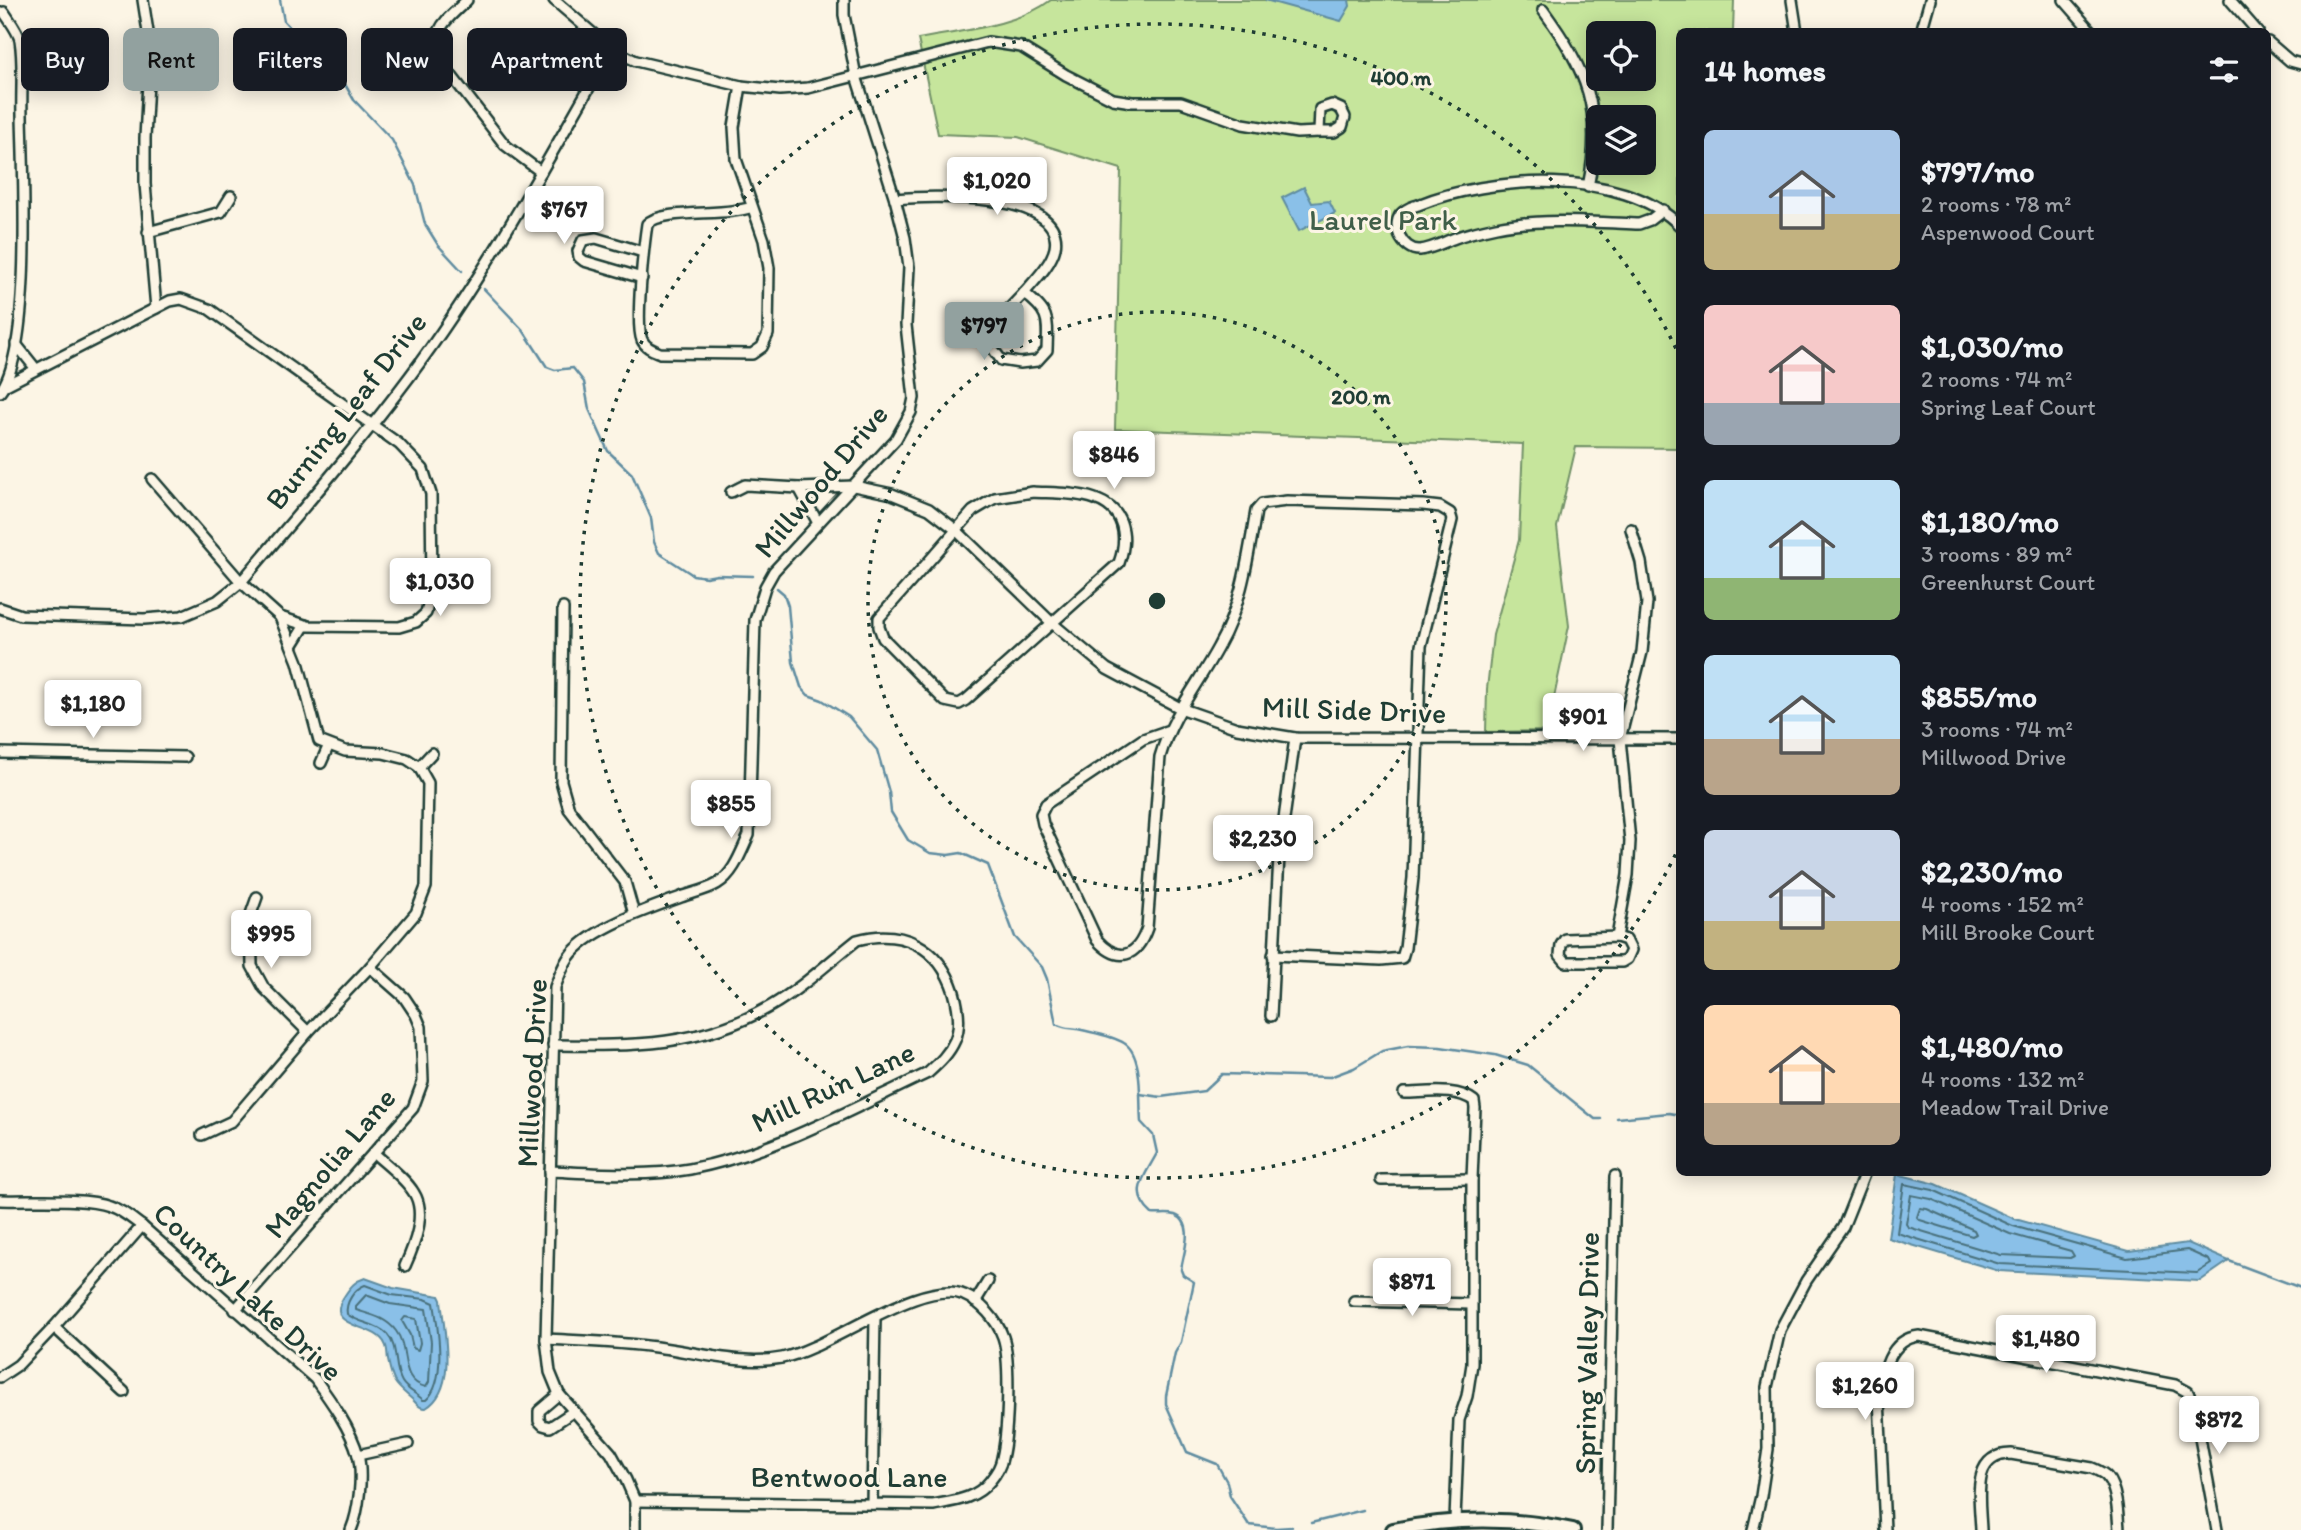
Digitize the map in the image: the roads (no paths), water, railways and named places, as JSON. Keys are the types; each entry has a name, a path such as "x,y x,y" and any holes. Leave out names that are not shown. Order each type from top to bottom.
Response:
{"main road":[{"path":"1393,1530 1455,1520 1521,1520 1573,1530"}],"street":[{"path":"143,0 150,45 145,138 148,232 156,308"},
{"path":"467,0 446,20 437,34 436,50 441,61 505,145 541,172"},
{"path":"554,0 586,28"},
{"name":"Millwood Drive","path":"635,1530 635,1501 611,1452 558,1394 550,1372 546,1339 555,987 563,965 573,952 588,940 634,914 717,884 738,860 749,835 755,620 765,587 774,571 896,439 911,412 914,398 906,325 909,267 905,238 856,76 844,15 844,0"},
{"path":"1792,0 1796,28"},
{"path":"1922,28 1930,0"},
{"path":"2064,0 2088,28"},
{"path":"2230,0 2254,28"},
{"path":"1543,10 1569,46 1587,85 1593,112 1588,187"},
{"path":"3,389 16,344 21,301 23,201 20,38 4,12"},
{"path":"627,57 740,86 797,89 988,42 1015,45 1113,99 1132,102 1181,102 1243,124 1297,133 1319,132"},
{"path":"2271,45 2290,61 2301,64"},
{"path":"740,86 734,127 737,159 764,240 769,268 768,334 762,347 752,354 660,353 649,349 640,333 643,253 647,224 658,216 702,214 752,207"},
{"name":"Burning Leaf Drive","path":"0,608 21,615 144,619 182,616 217,601 241,582 411,374 454,312 587,91"},
{"path":"1663,210 1639,224 1525,223 1467,234 1422,250 1408,248 1402,242 1397,222 1402,212 1420,204 1466,190 1522,182 1557,183 1623,192 1663,210 1676,222"},
{"path":"148,232 221,212 231,196"},
{"path":"895,199 926,196 987,199 1041,217 1051,228 1055,248 1046,267 994,326 990,344 1001,360 1020,363 1037,361 1047,350 1046,314 1039,304 1024,293"},
{"path":"642,278 584,261 579,257 578,251 583,240 596,238 643,253"},
{"path":"3,389 36,369 170,301 181,299 209,309 399,444 423,469 431,494 432,587 426,613 416,622 399,627 305,625 280,617 241,582 152,479"},
{"path":"16,344 36,369"},
{"name":"Mill Side Drive","path":"732,492 745,485 799,488 853,486 892,494 929,509 955,529 1052,623 1107,670 1180,708 1237,728 1295,738 1676,739"},
{"path":"799,488 818,523"},
{"path":"1033,492 1085,495 1109,505 1121,520 1124,541 1119,563 959,704 945,701 883,638 879,627 879,618 955,529 973,511 995,498 1033,492"},
{"path":"1169,730 1143,739 1046,804 1041,814 1043,824 1097,940 1110,952 1118,954 1126,955 1136,949 1147,928 1160,757 1180,708 1219,645 1230,621 1246,567 1256,511 1262,504 1287,501 1440,507 1450,513 1452,520 1421,646 1413,878 1402,958 1273,955"},
{"path":"1616,937 1628,875 1630,841 1619,739 1642,652 1647,602 1641,562 1630,528"},
{"path":"563,608 561,780 569,809 625,882 634,914"},
{"path":"202,1135 232,1121 416,913 426,887 428,783 419,767 407,759 383,753 345,751 328,747 319,741 292,646 280,617"},
{"path":"292,646 305,625"},
{"path":"1271,1016 1279,856 1295,738"},
{"path":"321,763 328,747"},
{"path":"0,753 185,757"},
{"path":"419,767 432,753"},
{"path":"257,897 251,914 253,967 264,988 308,1032"},
{"name":"Mill Run Lane","path":"551,1171 629,1174 688,1169 736,1158 784,1140 928,1073 945,1058 956,1038 958,1006 941,965 928,951 906,939 889,935 871,936 856,940 772,1005 707,1034 666,1043 553,1045"},
{"path":"1616,937 1626,940 1631,950 1627,959 1622,962 1566,962 1560,956 1561,945 1565,939 1616,937"},
{"name":"Magnolia Lane","path":"235,1310 413,1108 423,1081 421,1027 404,998 370,967"},
{"path":"1404,1093 1456,1093 1468,1096 1474,1101 1471,1376 1459,1420 1455,1520"},
{"path":"375,1154 414,1192 419,1206 416,1241 405,1266"},
{"name":"Spring Valley Drive","path":"1607,1530 1615,1176"},
{"path":"1753,1530 1768,1449 1767,1387 1780,1330 1806,1281 1843,1227 1863,1176"},
{"path":"1381,1180 1472,1179"},
{"name":"Country Lake Drive","path":"0,1200 106,1204 122,1211 315,1379 337,1409 358,1455 359,1501 351,1530"},
{"path":"0,1377 18,1365 54,1327 142,1226"},
{"path":"975,1303 988,1281"},
{"name":"Bentwood Lane","path":"546,1339 655,1346 748,1360 783,1358 826,1343 875,1317 930,1294 955,1293 964,1295 988,1312 997,1323 1006,1358 1002,1461 990,1482 965,1500 933,1505 635,1501"},
{"path":"1354,1301 1471,1304"},
{"path":"872,1504 875,1317"},
{"path":"54,1327 124,1392"},
{"path":"1885,1530 1879,1398 1894,1351 1909,1337 1935,1339 2165,1383 2188,1392 2195,1411 2217,1530"},
{"path":"558,1394 539,1411 542,1425 550,1427 574,1410"},
{"path":"358,1455 408,1444"},
{"path":"1981,1530 1983,1467 1999,1454 2092,1468 2101,1472 2112,1486 2119,1530"}],"water":[{"path":"1265,0 1349,0 1350,6 1341,21"},
{"path":"1304,187 1312,203 1329,201 1335,213 1299,231 1282,198"},
{"path":"1897,1176 1905,1176 1936,1184 2015,1219 2129,1251 2188,1243 2229,1261 2200,1281 1999,1271 1888,1238"},
{"path":"365,1278 393,1288 439,1296 441,1300 446,1374 436,1399 426,1408 419,1406 396,1384 386,1346 379,1337 344,1320 340,1314 339,1306 351,1286"}],"waterway":[{"path":"280,0 284,21 331,72 343,81 354,100 392,140 415,185 425,224 438,245 462,271"},
{"path":"484,289 523,330 547,367 555,370 573,368 584,382 589,409 608,451 632,474 651,518 654,542 659,553 693,575 753,576"},
{"path":"777,588 784,594 788,606 793,662 801,687 808,695 822,700 849,717 877,750 889,792 891,812 908,840 930,853 961,853 988,865 1015,937 1042,967 1056,1024 1124,1043 1135,1057 1141,1122 1153,1135 1157,1153 1141,1184 1141,1198 1152,1214 1175,1215 1185,1225 1187,1240 1181,1270 1183,1275 1194,1282 1181,1342 1175,1353 1166,1404 1187,1452 1217,1464 1227,1482 1230,1496 1249,1525 1292,1527"},
{"path":"1140,1094 1161,1097 1204,1091 1222,1074 1330,1077 1354,1068 1382,1051 1408,1046 1440,1047 1495,1055 1528,1065 1595,1119 1601,1119"},
{"path":"1617,1118 1676,1114"},
{"path":"2229,1261 2301,1288"},
{"path":"1311,1523 1363,1510"}],"park label":[{"name":"Laurel Park","path":"1383,220"}]}
